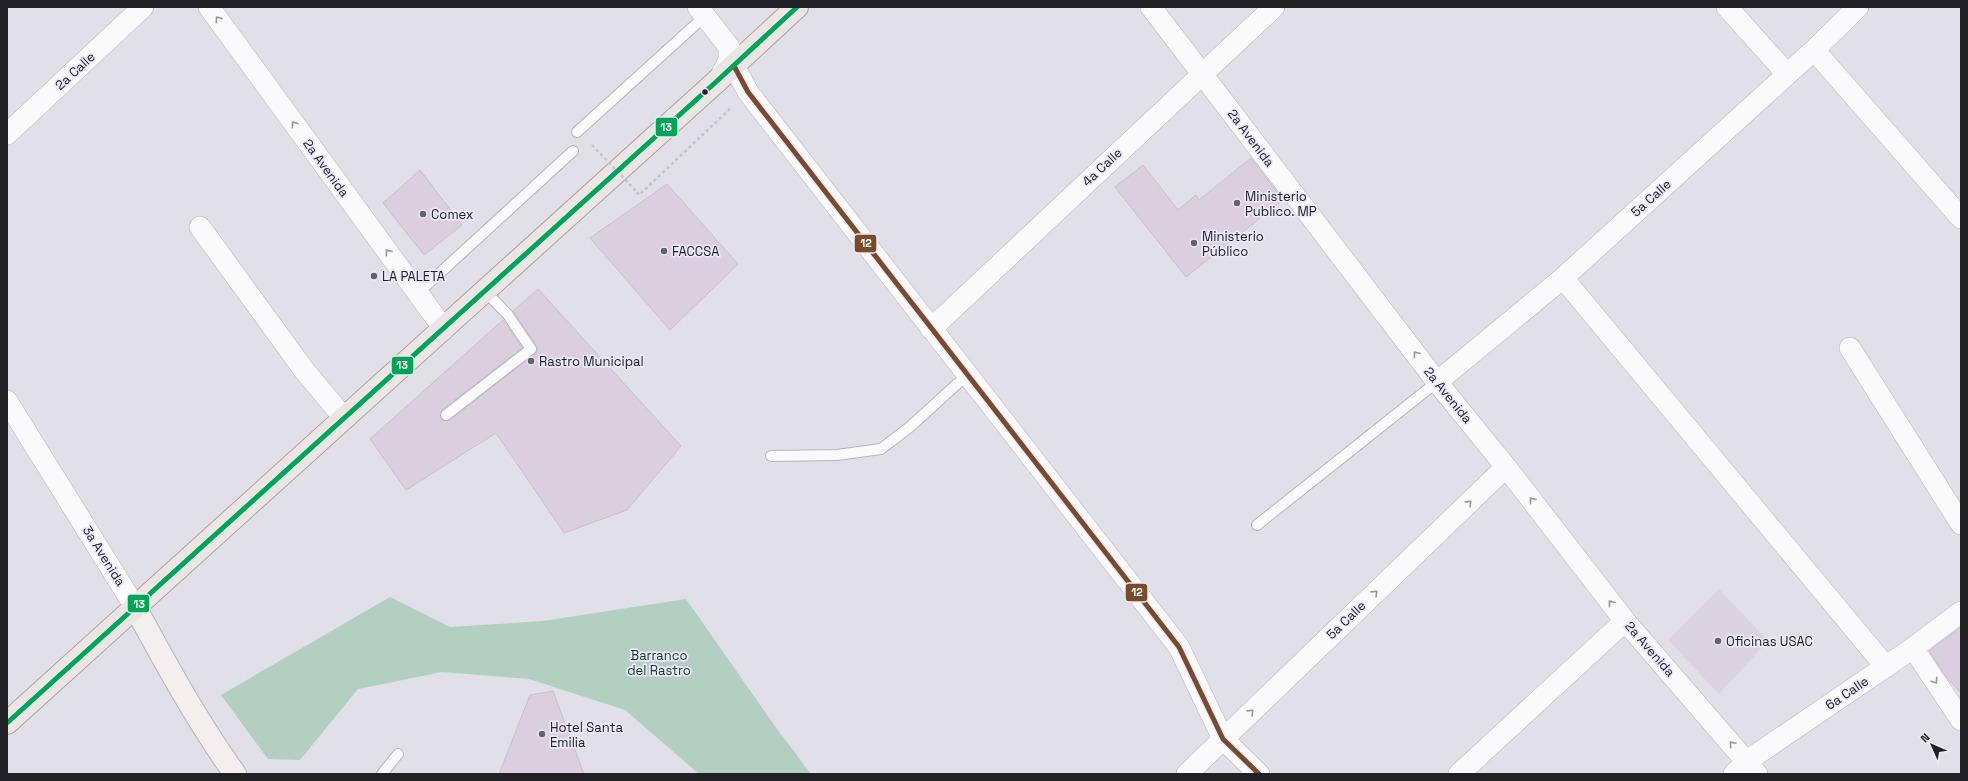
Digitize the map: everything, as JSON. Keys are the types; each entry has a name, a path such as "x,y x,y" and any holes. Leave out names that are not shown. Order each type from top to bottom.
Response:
{"main road":[{"path":"7,723 717,82 732,57 758,43 797,7"},
{"name":"3a Avenida","path":"135,606 168,668 198,719 235,774"}],"street":[{"name":"2a Calle","path":"7,134 143,7"},
{"name":"2a Avenida","path":"208,7 444,328"},
{"name":"2a Avenida","path":"1151,7 1437,382 1506,467 1625,621 1746,770"},
{"name":"4a Calle","path":"931,329 1274,7"},
{"path":"1727,7 1787,74"},
{"name":"5a Calle","path":"1437,382 1563,278 1814,50 1858,7"},
{"path":"706,10 732,57 748,92 1179,648 1223,739 1259,774"},
{"path":"1814,50 1961,218"},
{"path":"200,227 304,370 344,418"},
{"path":"1563,278 1886,667"},
{"path":"1850,348 1961,524"},
{"name":"3a Avenida","path":"7,401 135,606"},
{"name":"5a Calle","path":"1187,774 1506,467"},
{"name":"6a Calle","path":"1746,770 1961,612"},
{"path":"1459,774 1625,621"},
{"path":"1913,648 1961,720"}],"lane":[{"path":"578,132 706,10"},
{"path":"418,293 573,151"},
{"path":"446,415 531,349 508,315 485,291"},
{"path":"771,456 837,455 881,449 911,426 957,384 968,376"},
{"path":"1257,525 1437,382"},
{"path":"382,774 398,754"}],"path":[{"path":"592,145 639,195 728,111"}],"shaded area":[{"name":"Oficinas USAC","path":"1719,589 1768,641 1719,694 1668,640"}],"green space":[{"name":"Barranco del Rastro","path":"390,597 450,627 543,621 686,599 772,722 811,774 699,774 625,710 529,679 442,672 358,689 300,760 268,759 221,695"}],"building":[{"name":"Ministerio Público","path":"1251,158 1283,200 1186,277 1115,187 1143,165 1178,210 1196,195 1199,200"},
{"name":"Comex","path":"420,170 462,225 424,255 383,203"},
{"name":"FACCSA","path":"667,184 738,264 670,330 590,238"},
{"name":"Rastro Municipal","path":"538,289 681,446 627,510 564,533 496,433 406,490 370,439 503,320 522,348 442,410 440,415 441,419 446,421 450,420 535,354 537,351 537,346 513,311"},
{"path":"1961,627 1961,693 1947,678 1929,651"},
{"name":"Hotel Santa Emilia","path":"553,691 584,774 499,774 530,695"}],"transit line":[{"name":"13","path":"7,723 797,7"},
{"name":"12","path":"734,66 748,92 1179,647 1223,739 1259,774"}],"place":[{"name":"Ministerio Publico. MP","path":"1237,203"},
{"name":"Comex","path":"423,214"},
{"name":"Ministerio Público","path":"1194,243"},
{"name":"FACCSA","path":"664,251"},
{"name":"LA PALETA","path":"374,276"},
{"name":"Rastro Municipal","path":"531,361"},
{"name":"Oficinas USAC","path":"1718,641"},
{"name":"Hotel Santa Emilia","path":"542,734"}]}
